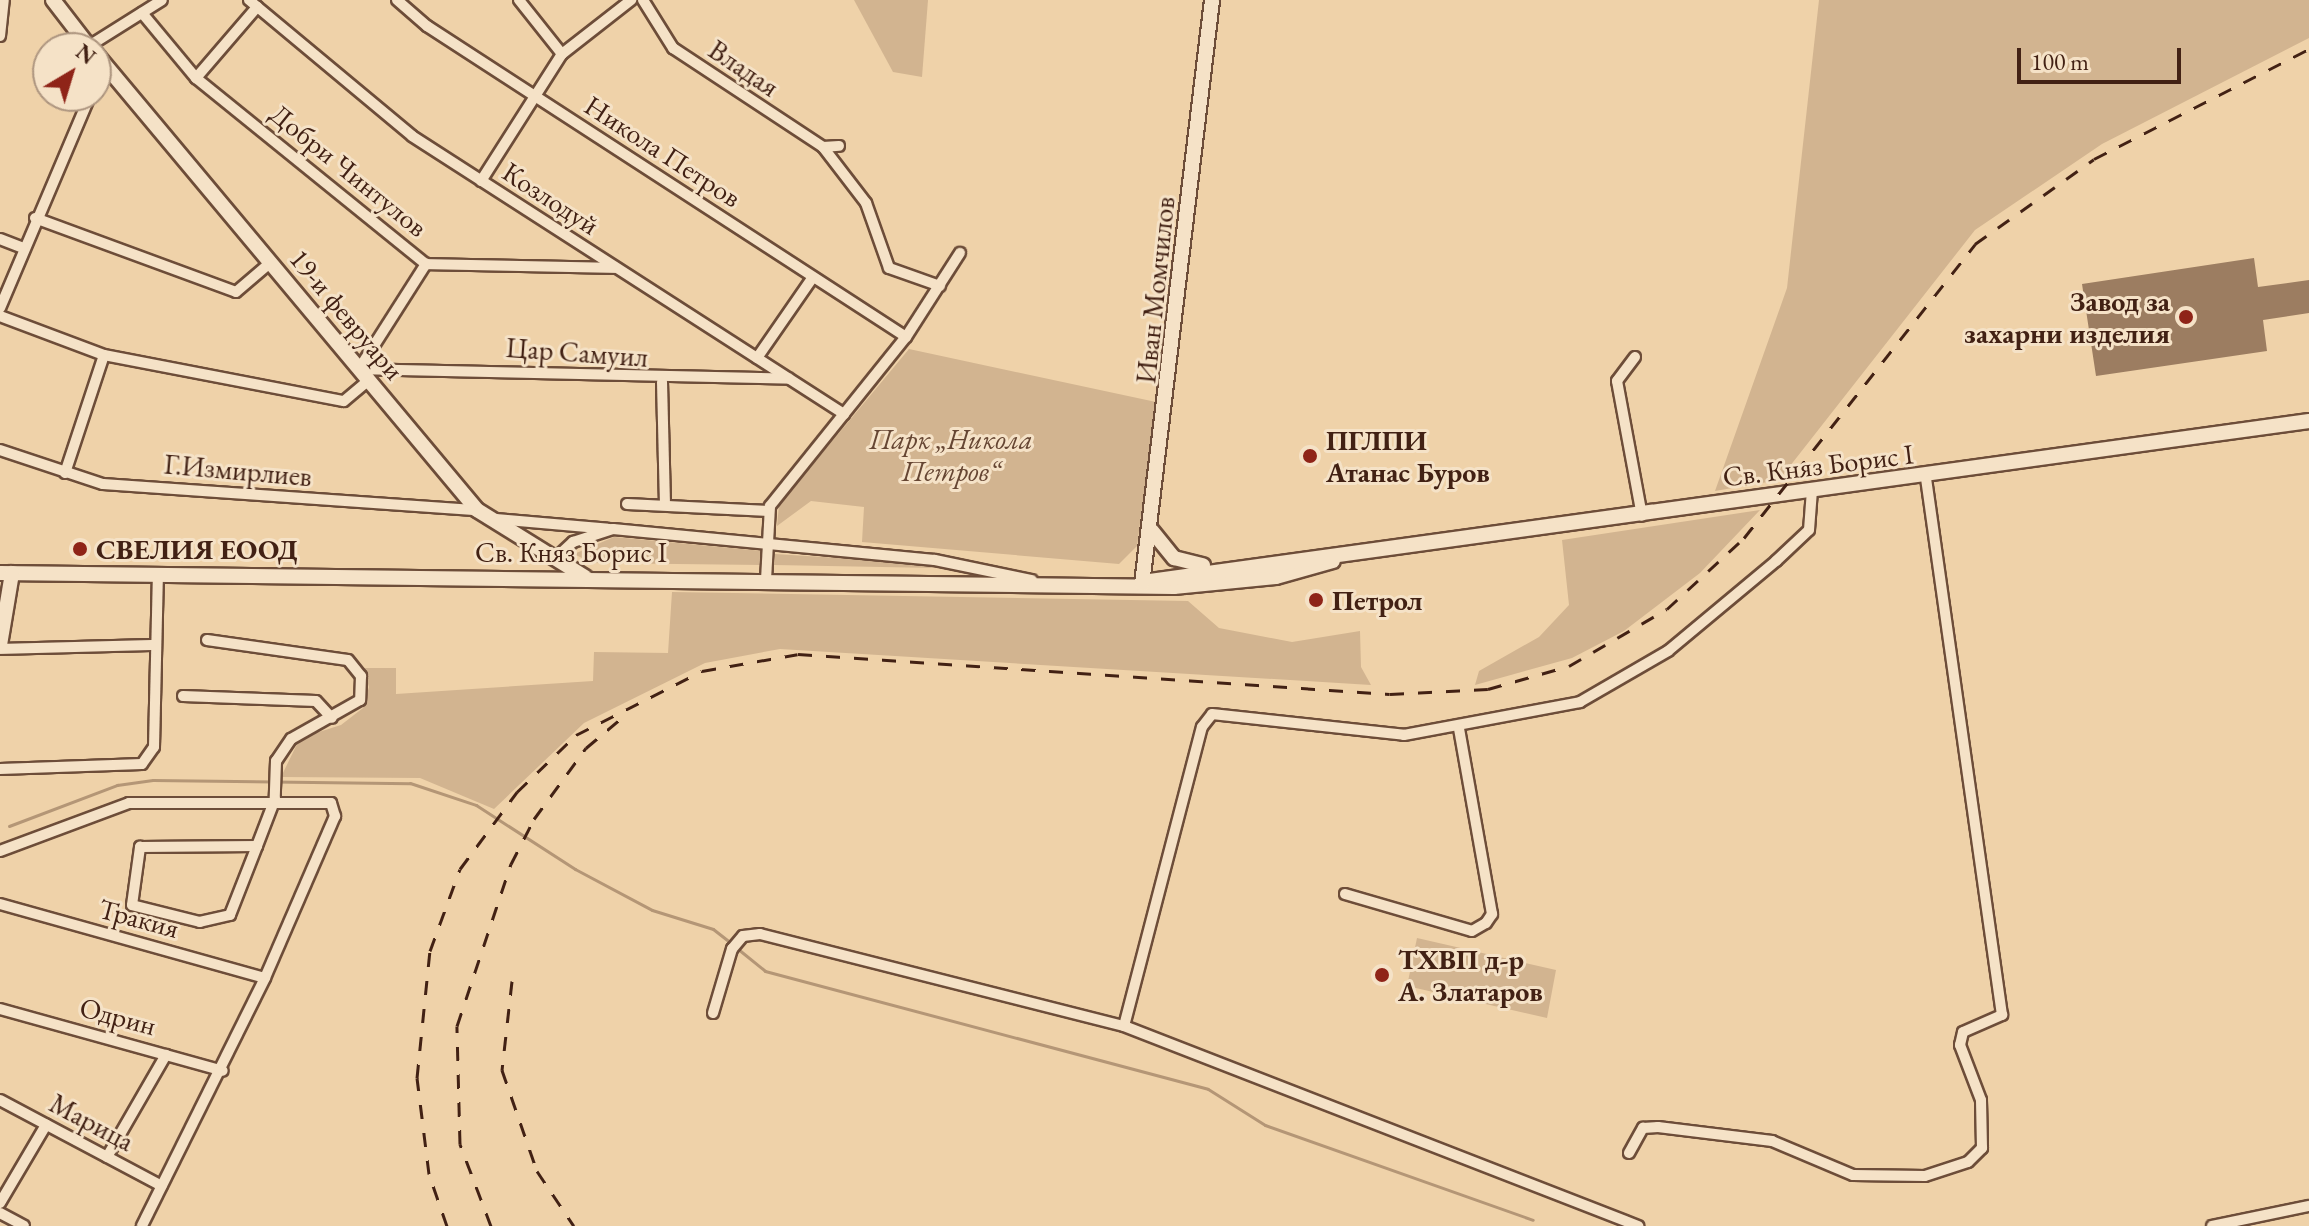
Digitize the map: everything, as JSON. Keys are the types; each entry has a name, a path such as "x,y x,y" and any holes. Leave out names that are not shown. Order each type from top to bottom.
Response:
{"street":[{"name":"19-и февруари","path":"53,0 78,32"},
{"path":"112,39 162,0"},
{"name":"Никола Петров","path":"397,0 535,96 906,337"},
{"path":"519,0 562,54"},
{"path":"481,181 562,54 631,0"},
{"name":"Владая","path":"643,0 673,48 823,147 866,203 889,268 940,286"},
{"name":"Иван Момчилов","path":"1142,584 1152,531 1212,0"},
{"path":"0,36 3,3"},
{"path":"196,78 253,3"},
{"name":"Козлодуй","path":"253,3 412,136 844,414"},
{"name":"Добри Чинтулов","path":"142,13 196,78 426,264 617,268"},
{"name":"19-и февруари","path":"112,73 477,510 558,556 585,577"},
{"path":"0,308 35,218 83,112"},
{"path":"823,147 839,146"},
{"path":"35,218 236,292 270,263"},
{"path":"0,239 23,248"},
{"path":"766,580 769,511 906,337 960,253"},
{"path":"0,316 104,355 344,401 364,374 426,264"},
{"path":"757,358 813,277"},
{"path":"65,473 104,355"},
{"path":"1635,357 1617,381 1642,516"},
{"name":"Цар Самуил","path":"364,374 447,367 662,382 791,379"},
{"path":"662,382 665,503"},
{"name":"Св. Княз Борис I","path":"1142,584 1231,566 1333,561 2309,421"},
{"name":"Г.Измирлиев","path":"0,450 103,484 225,495 477,510"},
{"path":"1629,1153 1643,1128 1658,1127 1772,1141 1853,1175 1925,1176 1968,1162 1982,1148 1981,1100 1960,1045 1963,1032 2002,1015 1926,478"},
{"path":"1124,1026 1202,727 1212,714 1404,735 1459,729 1580,702 1656,660 1809,530 1812,490"},
{"path":"627,504 665,503 769,511"},
{"path":"496,519 935,560 1032,580"},
{"path":"558,556 573,542 613,529"},
{"path":"1152,531 1183,563 1231,566"},
{"name":"Св. Княз Борис I","path":"6,573 1032,580 1142,584 1276,577 1333,561"},
{"path":"6,573 0,647 156,645"},
{"path":"0,769 142,764 154,747 158,574"},
{"path":"207,640 348,660 361,676 360,700 291,739 276,761 275,799 257,846 222,920 200,922 132,905 140,847 257,846"},
{"path":"183,696 316,701 332,718"},
{"path":"1345,894 1472,931 1486,923 1492,914 1459,729"},
{"path":"0,851 129,803 275,799 331,803 335,816 265,978 223,1071 142,1226"},
{"name":"Тракия","path":"0,904 265,978"},
{"path":"713,1013 732,949 743,936 760,934 1124,1026 1638,1226"},
{"name":"Одрин","path":"0,1009 223,1071"},
{"path":"107,1157 166,1055"},
{"name":"Марица","path":"0,1100 162,1186"},
{"path":"0,1203 46,1125"},
{"path":"2212,1226 2309,1206"},
{"path":"0,1213 24,1226"}],"green space":[{"path":"854,0 928,0 922,77 893,72"},
{"path":"1819,0 2309,0 2309,38 2102,144 1975,230 1779,480 1715,491 1787,288"},
{"name":"Парк „Никола Петров“","path":"909,349 1156,402 1137,546 1119,564 862,542 864,507 811,501 777,526 779,505"},
{"path":"1760,510 1700,573 1624,631 1572,658 1475,685 1479,671 1539,637 1569,605 1562,540"},
{"path":"614,537 763,551 762,565 592,563 574,554"},
{"path":"775,554 935,564 936,568 774,565"},
{"path":"672,592 1188,601 1219,628 1292,642 1360,631 1361,667 1371,685 780,649 705,663 584,723 494,809 420,778 281,777 300,738 341,725 363,708 369,687 363,668 396,668 396,694 593,681 594,652 668,653"},
{"path":"1417,938 1556,970 1547,1018 1407,986"}],"building":[{"name":"Завод за захарни изделия","path":"2254,258 2258,287 2309,280 2309,313 2263,320 2267,351 2096,376 2082,284"}],"waterway":[{"path":"9,826 117,785 153,780 410,783 476,805 575,869 652,910 713,929 732,944"},
{"path":"738,949 765,971 1208,1089 1265,1125 1533,1220"}],"railway":[{"path":"447,1226 429,1174 417,1078 430,951 460,869 517,792 576,735 702,671 798,654 1390,694 1488,689 1569,666 1667,609 1744,538 1975,244 2094,159 2309,49"},
{"path":"491,1226 460,1144 457,1026 511,864 534,819 586,748 625,715"},
{"path":"512,981 502,1070 537,1171 574,1226"}],"place":[{"name":"Завод за захарни изделия","path":"2186,317"},
{"name":"ПГЛПИ Атанас Буров","path":"1310,456"},
{"name":"СВЕЛИЯ ЕООД","path":"80,549"},
{"name":"Петрол","path":"1316,600"},
{"name":"ТХВП д-р А. Златаров","path":"1382,975"}]}
